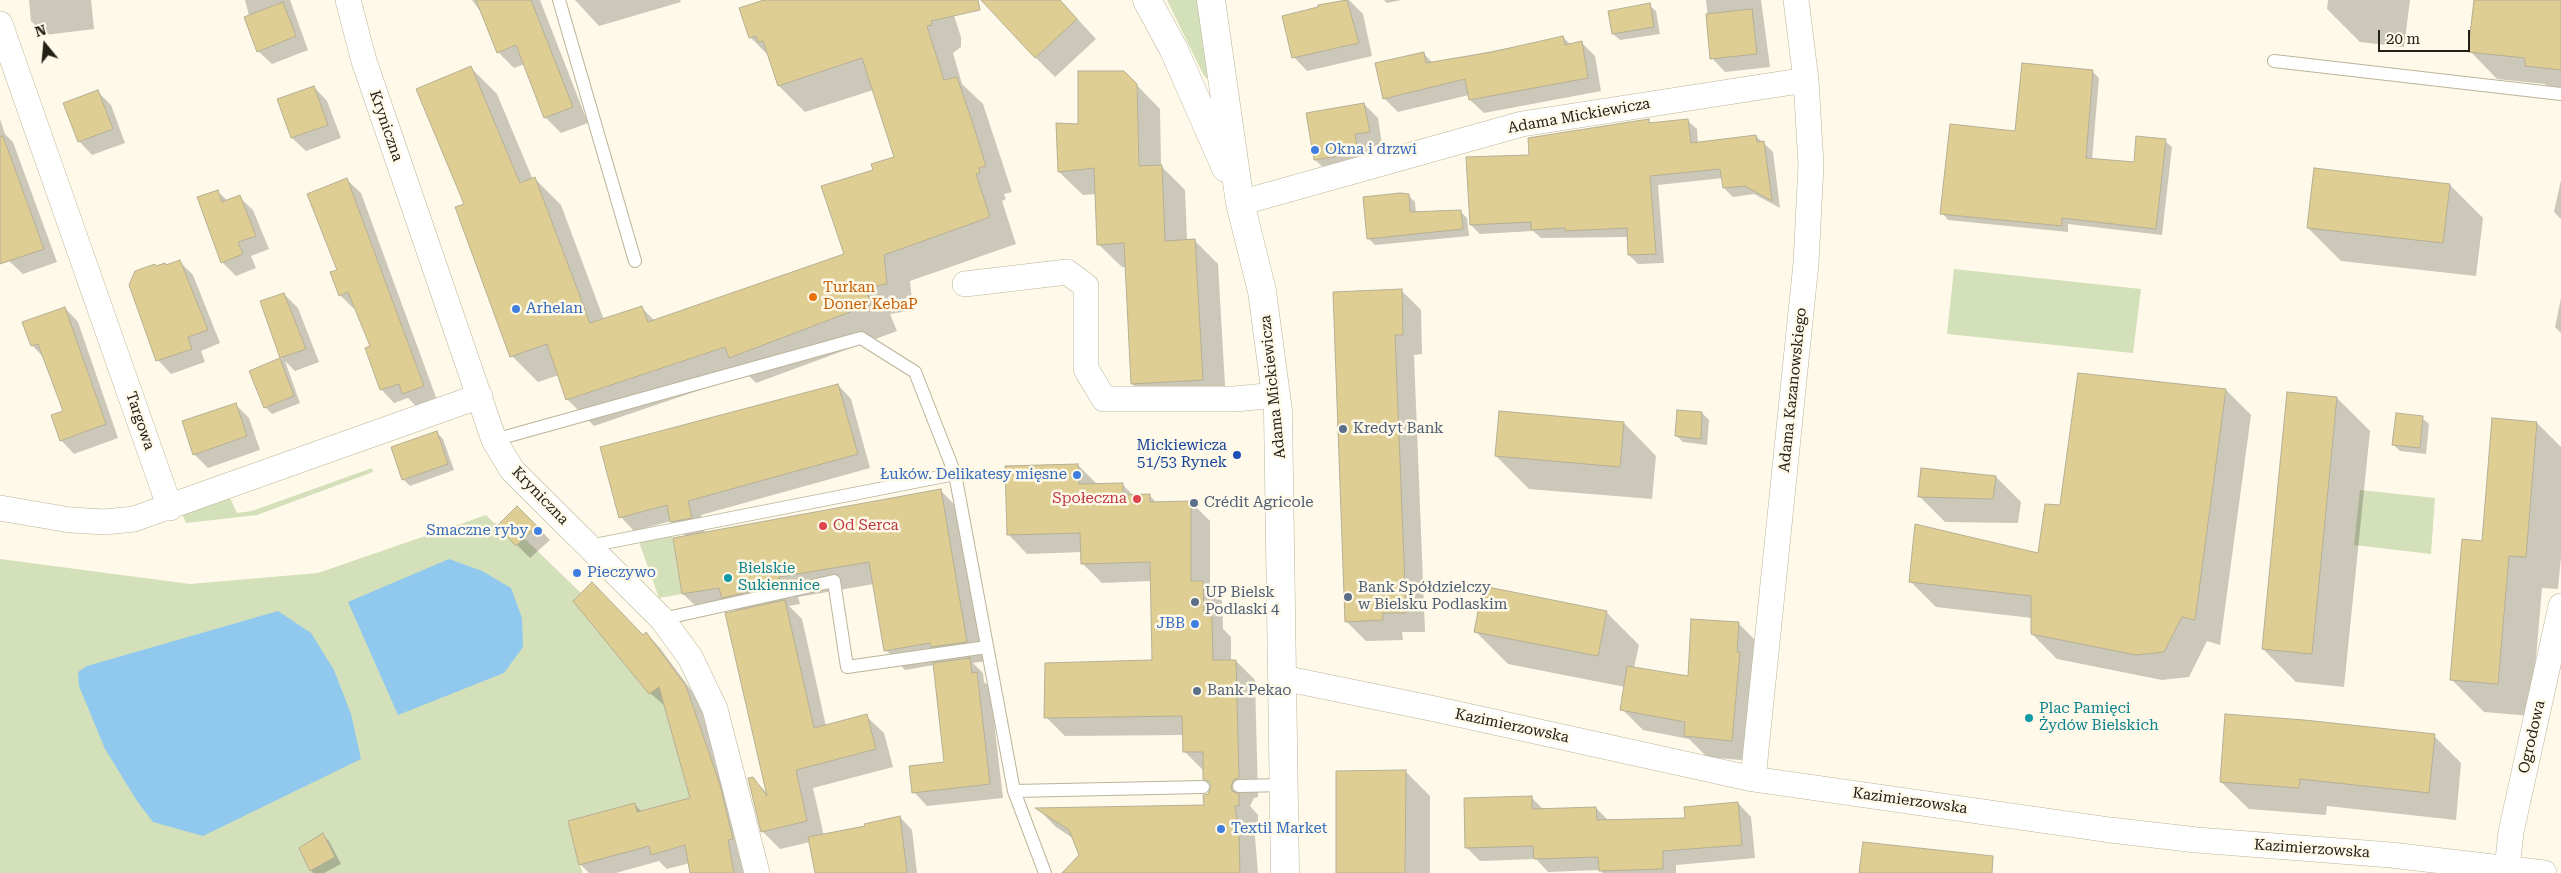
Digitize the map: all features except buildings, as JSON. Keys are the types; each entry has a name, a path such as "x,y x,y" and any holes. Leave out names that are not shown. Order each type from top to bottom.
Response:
{"main road":[{"name":"Adama Mickiewicza","path":"1147,0 1174,50 1240,203"},
{"name":"Adama Mickiewicza","path":"1211,0 1240,203 1262,291 1276,395 1280,451 1285,873"}],"street":[{"name":"Kryniczna","path":"348,0 364,62 494,440 512,470 662,619 690,656 714,709 757,873"},
{"name":"Adama Kazanowskiego","path":"1753,779 1806,262 1811,165 1806,80 1796,0"},
{"name":"Targowa","path":"0,24 170,508"},
{"name":"Adama Mickiewicza","path":"1240,203 1522,124 1806,80"},
{"path":"965,284 1067,272 1086,286 1086,369 1104,399 1236,399 1276,395"},
{"path":"0,508 70,520 105,522 134,519 170,508 480,396"},
{"name":"Ogrodowa","path":"2507,871 2511,832 2561,606"},
{"name":"Kazimierzowska","path":"1283,678 1444,711 1753,779 2110,830 2197,840 2391,855 2507,871 2544,873"}],"lane":[{"path":"560,0 635,260"},
{"path":"2274,61 2561,94"},
{"path":"494,440 861,338 914,372 955,474 1014,791 1044,873"},
{"path":"589,546 955,474"},
{"path":"662,619 834,581 847,667 987,647"},
{"path":"1239,786 1285,785"},
{"path":"1014,791 1203,787"}],"green space":[{"path":"1167,0 1199,0 1208,79 1204,76"},
{"path":"1954,269 2141,289 2133,353 1947,334"},
{"path":"372,468 373,472 257,515 186,523 181,512 229,496 237,513 252,511"},
{"path":"2360,490 2435,498 2431,554 2354,545"},
{"path":"486,515 493,522 524,538 581,593 660,686 708,830 580,865 583,873 0,873 0,559 190,584 318,573"},
{"path":"672,535 682,594 659,598 639,542"}],"water":[{"path":"449,559 482,571 511,588 522,618 523,647 504,673 398,715 348,602"},
{"path":"278,611 311,633 334,670 351,714 361,759 203,836 153,822 137,801 105,749 79,686 78,672 87,666"}],"place":[{"name":"Okna i drzwi","path":"1315,150"},
{"name":"Turkan Doner KebaP","path":"813,297"},
{"name":"Arhelan","path":"516,309"},
{"name":"Kredyt Bank","path":"1343,429"},
{"name":"Mickiewicza 51/53 Rynek","path":"1237,455"},
{"name":"Łuków. Delikatesy mięsne","path":"1077,475"},
{"name":"Społeczna","path":"1137,499"},
{"name":"Crédit Agricole","path":"1194,503"},
{"name":"Od Serca","path":"823,526"},
{"name":"Smaczne ryby","path":"538,531"},
{"name":"Pieczywo","path":"577,573"},
{"name":"Bielskie Sukiennice","path":"728,578"},
{"name":"Bank Spółdzielczy w Bielsku Podlaskim","path":"1348,597"},
{"name":"UP Bielsk Podlaski 4","path":"1195,602"},
{"name":"JBB","path":"1195,624"},
{"name":"Bank Pekao","path":"1197,691"},
{"name":"Plac Pamięci Żydów Bielskich","path":"2029,718"},
{"name":"Textil Market","path":"1221,829"}]}
